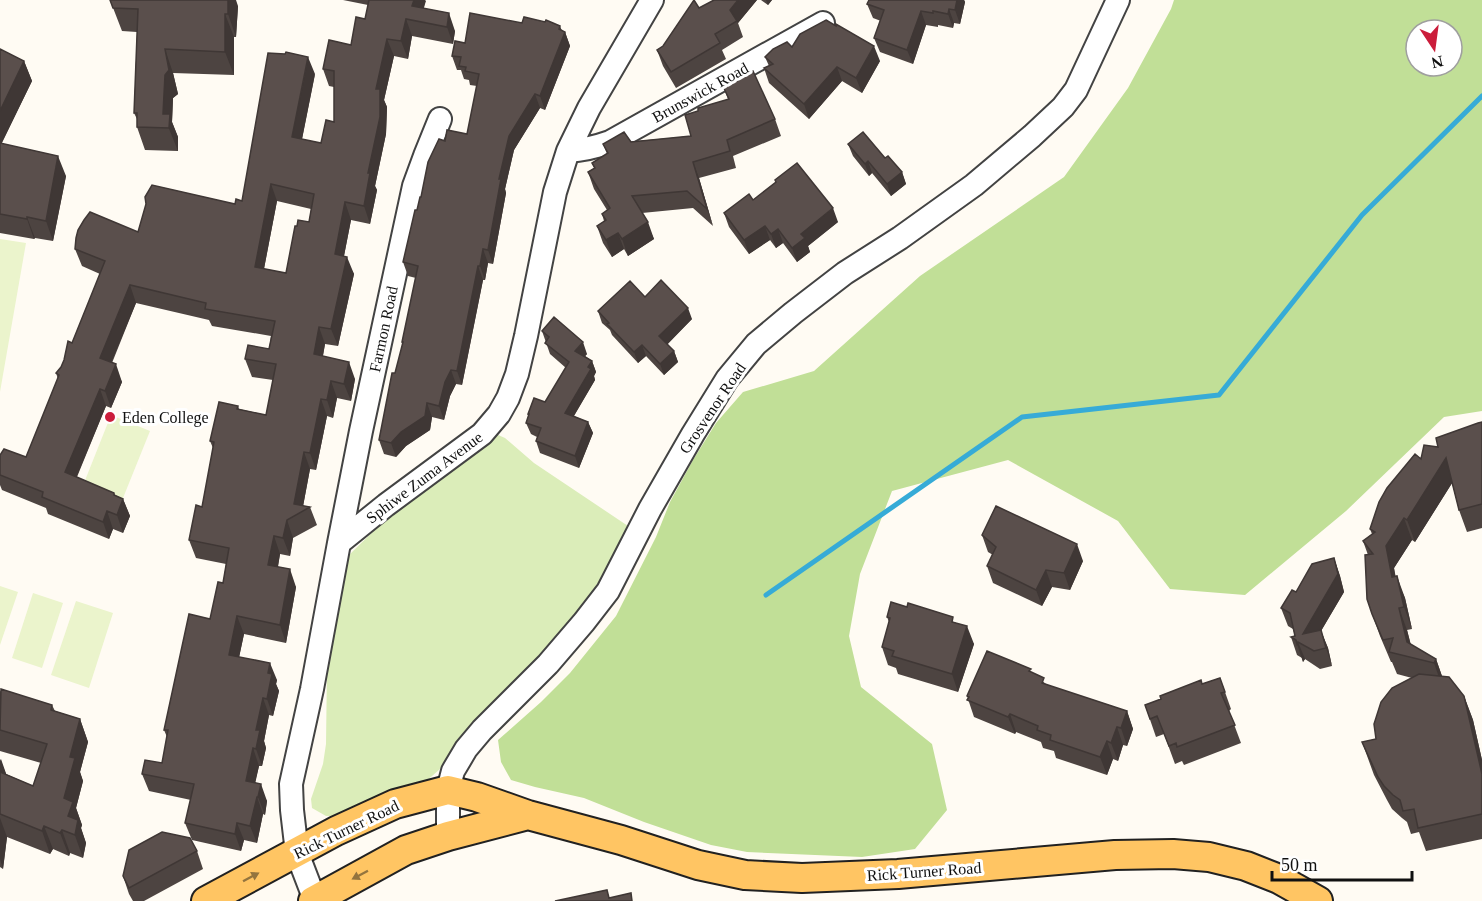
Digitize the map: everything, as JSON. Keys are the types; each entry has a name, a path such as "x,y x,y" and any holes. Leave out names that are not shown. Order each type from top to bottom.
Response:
{"main road":[{"name":"Rick Turner Road","path":"206,901 336,831 395,804 448,790 477,797 528,815 621,840 698,865 745,875 802,879 898,874 1115,855 1173,854 1209,857 1245,867 1279,879 1318,901"},
{"name":"Rick Turner Road","path":"314,900 406,850 448,836 528,815"}],"street":[{"name":"Sphiwe Zuma Avenue","path":"339,543 386,505 482,435 499,414 517,374 555,192 568,151 589,108 652,0"},
{"name":"Grosvenor Road","path":"448,836 448,790 453,771 466,748 549,664 608,591 650,509 727,379 756,344 793,313 845,273 900,238 974,185 1032,136 1076,90 1119,0"},
{"name":"Brunswick Road","path":"568,151 588,149 610,142 828,21"},
{"name":"Farmon Road","path":"339,543 414,186 441,118"},
{"path":"350,485 362,496 386,505"},
{"path":"314,900 297,852 291,784 312,689 339,543"}],"green space":[{"path":"1174,0 1482,0 1482,411 1444,417 1346,511 1245,595 1170,589 1118,521 1008,460 892,491 860,574 849,636 861,687 932,744 947,810 915,849 862,857 747,852 711,845 584,798 511,780 501,762 498,740 570,673 616,616 656,537 670,502 693,460 716,423 743,392 814,371 920,276 1064,177 1128,88"},
{"path":"0,239 26,243 0,392"},
{"path":"111,415 150,431 121,503 82,488"},
{"path":"496,434 505,438 534,463 628,526 619,548 584,610 440,769 423,784 403,787 360,807 335,816 326,816 312,808 311,799 323,764 326,744 327,667 347,557 398,507 465,462"},
{"path":"0,586 18,592 0,645"},
{"path":"33,593 63,603 42,668 12,658"},
{"path":"76,601 113,613 89,688 51,675"}],"building":[{"path":"110,0 228,0 228,14 225,14 225,52 165,49 169,70 165,75 163,114 170,114 169,128 137,127 137,113 134,113 138,9 113,8"},
{"path":"369,0 414,0 412,6 449,13 447,27 406,19 401,41 387,39 376,89 380,89 380,117 368,173 370,173 364,206 345,202 335,254 347,257 331,329 319,327 314,354 349,362 344,384 331,381 327,400 321,399 310,453 304,452 294,504 310,507 287,520 283,538 274,536 268,565 290,569 280,625 237,616 229,655 270,663 268,673 272,674 267,699 263,698 256,730 260,730 256,749 253,748 246,781 261,784 258,797 250,826 237,823 235,834 185,823 194,784 142,774 145,760 162,763 168,730 164,730 189,614 210,619 218,582 223,583 229,548 189,540 196,505 202,507 214,442 210,441 219,402 238,406 237,409 266,415 276,364 245,359 248,345 269,349 275,321 205,309 206,303 130,285 100,358 116,364 105,391 100,389 65,472 123,499 117,515 107,511 103,522 42,497 43,492 0,475 0,455 4,449 26,457 59,375 56,373 64,360 68,341 72,343 105,261 75,249 78,230 90,212 138,232 146,204 145,197 152,185 235,204 236,199 242,201 268,53 285,54 286,52 308,57 292,137 321,143 326,120 334,122 334,71 323,69 329,40 351,45 356,17 365,19","holes":["271,184 314,194 309,222 298,220 295,226 286,273 255,267"]},
{"path":"694,0 699,8 714,0 738,0 730,10 737,21 715,34 720,43 671,72 657,50 663,46"},
{"path":"869,0 957,0 955,10 949,9 948,14 921,11 907,50 874,38 884,10 867,4"},
{"path":"470,13 522,23 524,17 545,22 546,20 560,26 559,29 565,32 540,96 535,94 509,136 499,179 501,179 488,250 483,249 480,266 478,266 457,371 451,370 445,382 439,406 427,403 425,416 401,432 391,443 379,440 392,373 395,373 403,342 418,266 403,262 428,162 439,139 445,141 447,130 467,134 479,74 465,71 466,67 459,66 461,57 452,56 455,41 465,43"},
{"path":"826,20 874,46 856,78 837,67 804,104 764,68 773,64 765,57 773,49 787,42 792,47 800,34"},
{"path":"0,49 24,61 0,111"},
{"path":"753,71 775,119 727,140 730,151 693,162 707,209 687,191 632,196 648,222 622,239 618,233 606,240 597,226 606,220 602,214 610,208 588,172 595,168 592,163 608,153 603,144 624,132 631,142 691,136 685,115 698,111 698,108 729,99 722,84"},
{"path":"863,132 885,158 888,156 902,172 887,184 868,161 865,164 848,144"},
{"path":"0,143 58,156 46,221 0,214"},
{"path":"797,163 833,208 801,234 805,238 792,248 778,229 771,234 765,226 744,240 724,213 749,194 753,200"},
{"path":"661,280 688,308 659,336 674,351 660,364 642,345 634,352 607,324 609,323 598,311 630,281 645,297"},
{"path":"554,317 583,342 575,351 592,361 588,367 591,369 565,413 588,422 575,456 536,441 541,428 526,423 534,398 545,402 569,362 545,343 549,337 542,331"},
{"path":"1482,422 1482,504 1459,510 1446,458 1407,520 1404,518 1386,546 1392,577 1397,576 1404,607 1399,608 1407,642 1436,659 1434,663 1389,652 1393,638 1383,640 1367,599 1365,555 1373,554 1363,541 1375,532 1370,529 1379,502 1387,488 1415,454 1421,459 1424,445 1438,447 1436,438"},
{"path":"996,506 1077,544 1064,573 1046,570 1036,590 987,566 996,547 982,535"},
{"path":"1334,558 1338,574 1303,634 1321,630 1326,648 1314,651 1298,642 1297,644 1296,640 1291,637 1295,636 1290,613 1281,608 1292,590 1296,592 1312,564"},
{"path":"891,602 907,607 908,603 953,617 952,622 967,626 952,674 892,656 894,651 882,647 890,618 887,617"},
{"path":"987,651 1031,669 1029,671 1044,678 1042,683 1127,711 1121,728 1117,727 1111,743 1107,741 1100,757 1050,740 1051,735 1037,730 1038,726 1010,714 1008,717 967,700"},
{"path":"1419,674 1449,677 1464,696 1482,774 1482,814 1418,828 1414,809 1403,811 1400,800 1384,786 1378,777 1362,742 1376,739 1374,724 1381,702 1392,688"},
{"path":"1220,678 1225,692 1221,693 1235,725 1177,747 1176,743 1169,746 1157,716 1150,719 1145,705 1161,699 1160,696 1201,680 1202,684"},
{"path":"1,689 52,705 51,710 80,719 70,757 75,758 64,798 73,802 68,816 78,820 75,835 62,830 60,833 44,826 42,831 0,814 0,772 33,786 47,744 0,730"},
{"path":"162,832 190,838 197,851 129,888 123,876 129,850"},
{"path":"607,890 609,898 631,893 632,901 555,901"}],"waterway":[{"path":"766,595 1022,417 1219,395 1362,215 1482,96"}],"place":[{"name":"Eden College","path":"110,417"}]}
